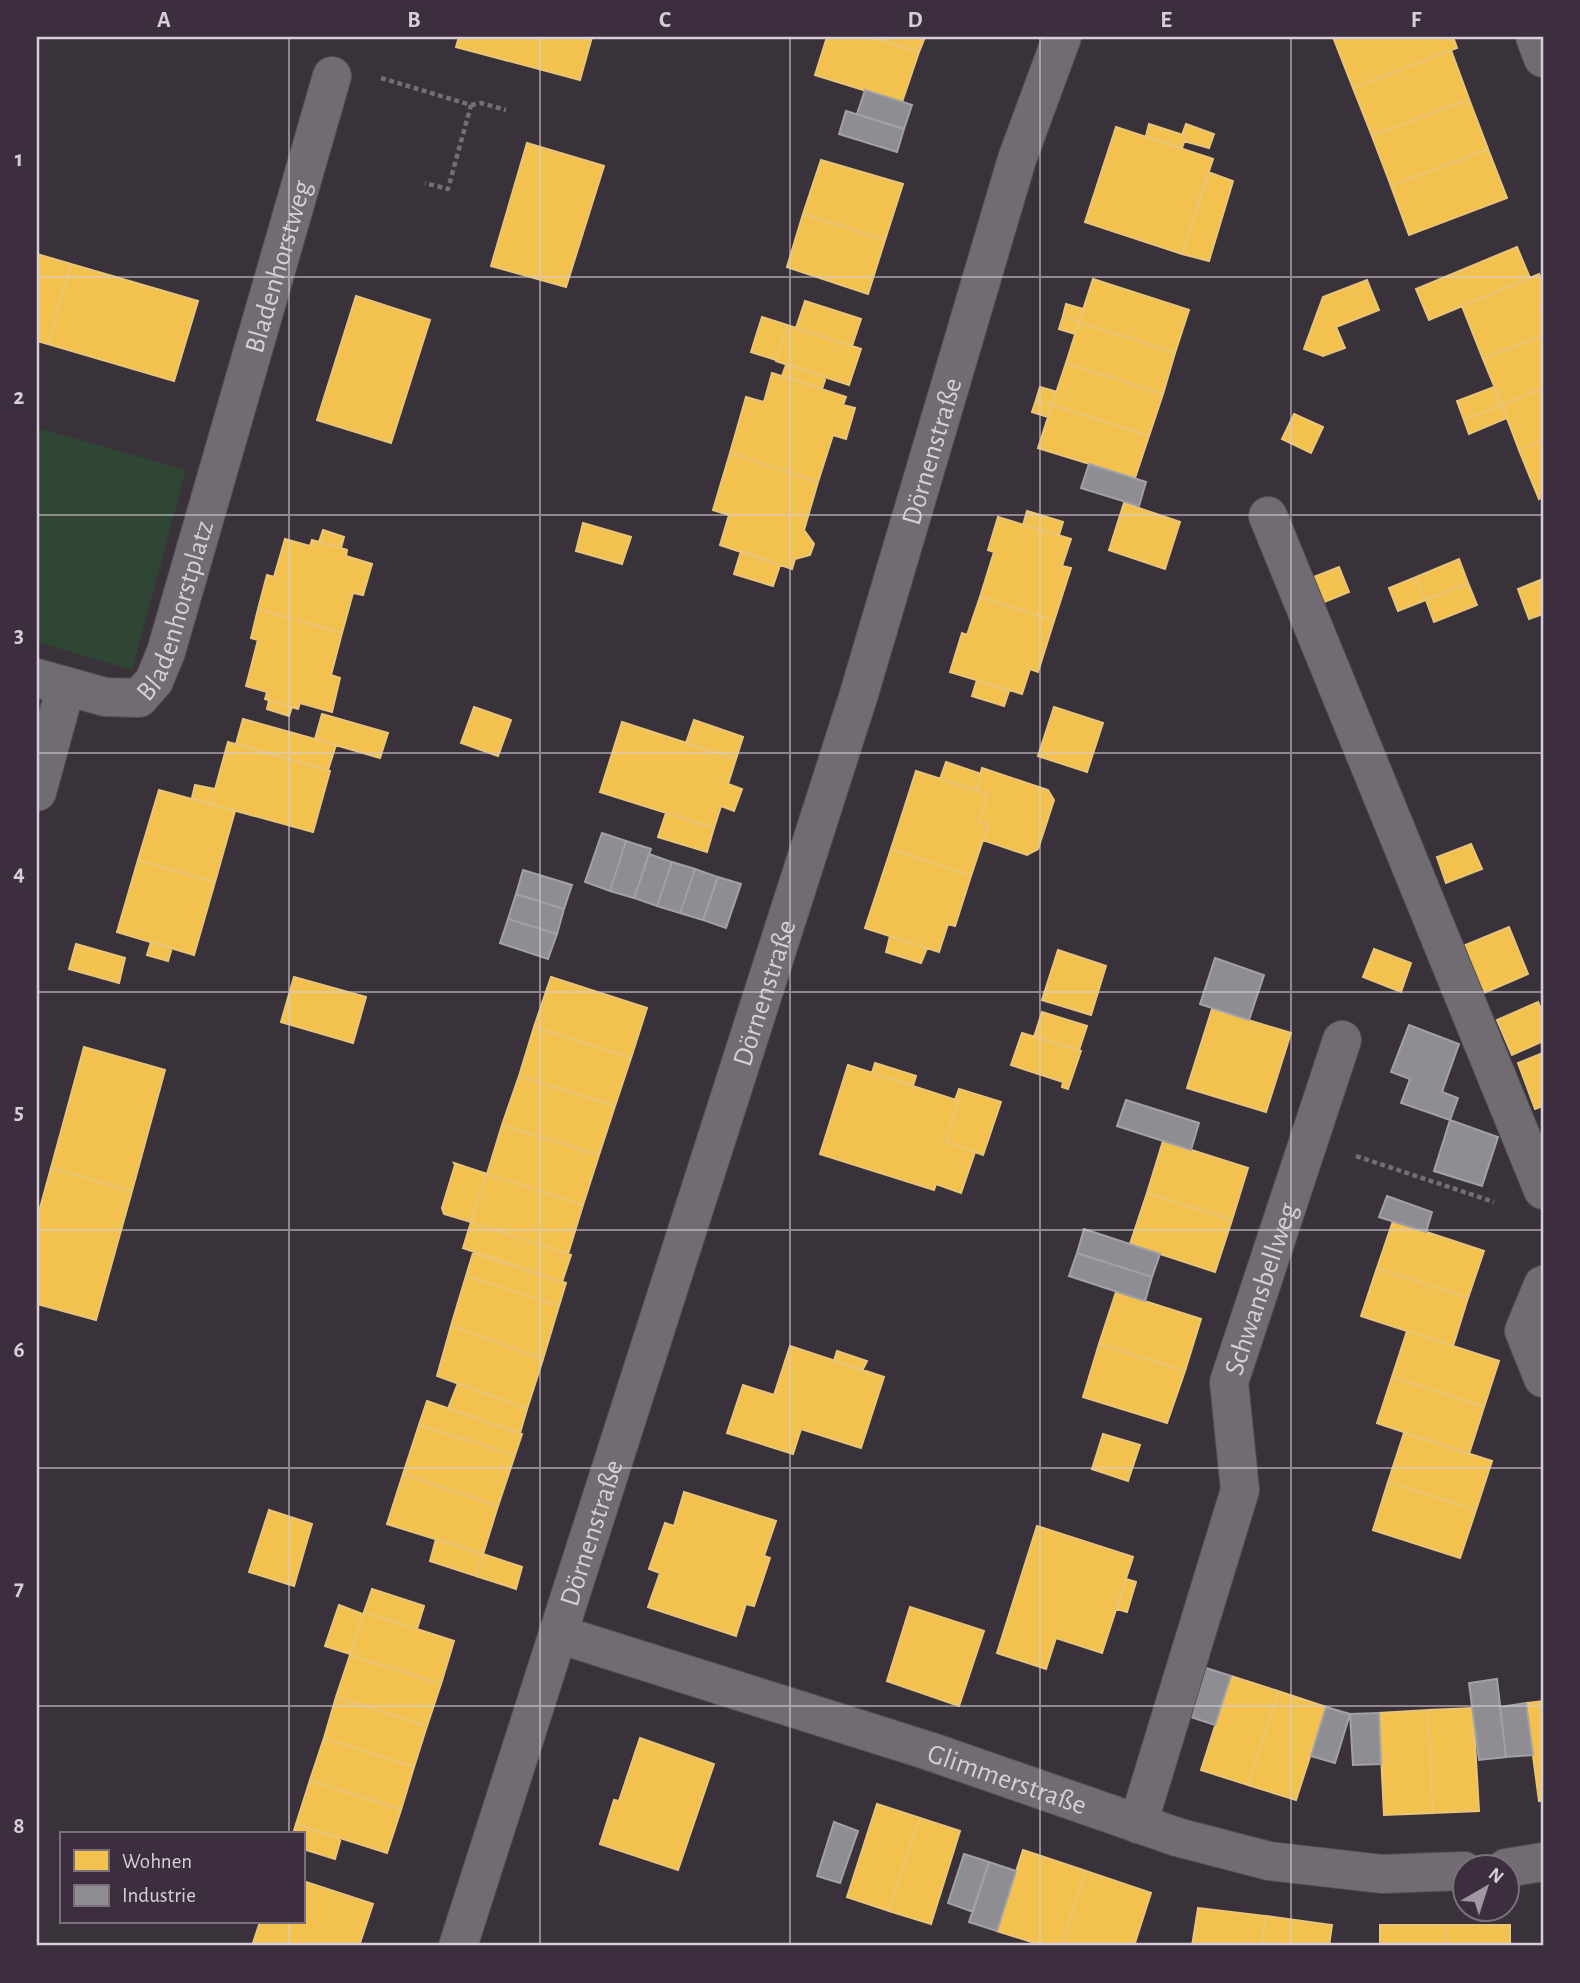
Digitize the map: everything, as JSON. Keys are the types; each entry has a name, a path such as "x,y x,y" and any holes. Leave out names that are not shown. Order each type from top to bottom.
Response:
{"street":[{"name":"Dörnenstraße","path":"458,1946 859,694 1017,159 1062,37"},
{"path":"1535,37 1543,58"},
{"name":"Bladenhorstweg","path":"223,457 332,76"},
{"name":"Bladenhorstplatz","path":"51,682 105,697 139,698 154,681 166,652 223,457"},
{"path":"1268,516 1543,1190"},
{"path":"37,792 51,682"},
{"name":"Schwansbellweg","path":"1138,1824 1240,1490 1229,1382 1342,1040"},
{"path":"1543,1285 1524,1331 1543,1378"},
{"name":"Glimmerstraße","path":"558,1634 929,1751 1177,1837 1269,1861 1382,1874 1450,1872"},
{"path":"1520,1866 1543,1862"}],"path":[{"path":"372,75 471,105 481,103 506,110"},
{"path":"425,183 448,189 471,105"},
{"path":"1309,1140 1495,1203"}],"green space":[{"path":"37,428 186,470 132,670 37,642"}],"building: Wohnen":[{"path":"459,37 592,37 580,80 456,47"},
{"path":"827,37 870,37 919,52 902,102 815,75"},
{"path":"870,37 925,37 919,52"},
{"path":"1333,37 1453,37 1457,48 1353,88"},
{"path":"1451,50 1469,99 1372,136 1353,88"},
{"path":"1469,99 1488,149 1391,186 1372,136"},
{"path":"1149,124 1186,136 1182,148 1146,136"},
{"path":"1186,124 1214,134 1209,148 1184,141 1186,136 1182,135"},
{"path":"1116,127 1213,159 1182,254 1085,222"},
{"path":"527,143 604,166 566,287 491,266"},
{"path":"1488,149 1507,198 1409,235 1391,186"},
{"path":"821,160 903,184 885,240 803,214"},
{"path":"1208,172 1233,181 1209,261 1182,254"},
{"path":"803,214 885,240 868,294 787,267"},
{"path":"1517,247 1530,278 1429,320 1416,289"},
{"path":"37,254 71,264 48,344 37,341"},
{"path":"71,264 198,301 174,381 48,344"},
{"path":"1539,274 1543,283 1543,335 1483,359 1462,306"},
{"path":"1093,279 1189,310 1175,353 1079,322"},
{"path":"1367,280 1379,310 1336,327 1345,348 1323,356 1304,349 1323,297"},
{"path":"356,296 430,320 391,443 317,420"},
{"path":"805,301 861,319 852,346 796,328"},
{"path":"1066,304 1083,309 1079,322 1063,316"},
{"path":"1063,316 1079,322 1075,334 1059,329"},
{"path":"762,317 787,325 776,360 751,352"},
{"path":"1079,322 1175,353 1163,394 1066,363"},
{"path":"787,325 861,349 849,385 776,361"},
{"path":"1543,335 1543,388 1502,405 1483,359"},
{"path":"1066,363 1163,394 1149,436 1052,405"},
{"path":"786,365 826,377 822,389 782,376"},
{"path":"772,373 846,397 843,405 855,408 846,439 833,435 818,482 730,453 746,397 764,402"},
{"path":"1040,387 1057,392 1052,405 1036,400"},
{"path":"1494,387 1502,405 1464,420 1457,401"},
{"path":"1543,388 1543,440 1519,450 1502,405"},
{"path":"1036,400 1052,405 1048,417 1032,412"},
{"path":"1052,405 1149,436 1135,478 1038,448"},
{"path":"1502,405 1507,418 1469,434 1464,420"},
{"path":"1294,414 1323,427 1311,453 1282,439"},
{"path":"1543,440 1543,497 1539,499 1519,450"},
{"path":"730,453 818,482 804,530 814,544 810,555 795,559 792,569 720,545 729,515 713,510"},
{"path":"1124,503 1180,522 1165,569 1109,550"},
{"path":"1027,511 1063,522 1059,535 1023,525"},
{"path":"998,517 1071,539 1062,566 1071,568 1054,621 980,597 994,552 988,550"},
{"path":"583,523 631,537 622,564 576,551"},
{"path":"323,530 344,537 341,548 319,542"},
{"path":"285,539 310,546 312,540 341,548 347,550 346,556 372,564 363,595 353,593 342,633 258,609 267,575 274,577"},
{"path":"741,551 780,565 773,586 734,574"},
{"path":"1459,559 1468,583 1426,600 1416,577"},
{"path":"1339,567 1349,592 1322,603 1311,578"},
{"path":"1416,577 1426,600 1398,611 1389,588"},
{"path":"1543,579 1543,614 1529,619 1518,589"},
{"path":"1468,583 1477,605 1434,622 1426,600"},
{"path":"980,597 1054,621 1038,672 1030,669 1022,694 950,672 962,633 967,635"},
{"path":"258,609 342,633 331,675 340,678 332,712 300,703 298,709 265,699 267,692 246,686 258,640 251,638"},
{"path":"977,680 1009,691 1004,706 972,696"},
{"path":"269,700 292,707 289,716 267,709"},
{"path":"474,707 511,720 498,756 461,743"},
{"path":"1054,707 1103,723 1087,772 1038,756"},
{"path":"322,714 388,733 380,758 315,739"},
{"path":"243,719 336,745 328,770 236,744"},
{"path":"694,720 743,737 736,759 686,743"},
{"path":"622,722 736,759 728,784 742,789 734,811 721,806 714,828 600,792"},
{"path":"228,742 330,771 313,832 211,804"},
{"path":"946,762 981,774 976,790 940,779"},
{"path":"982,768 1048,790 1054,800 1038,849 1027,855 983,840 988,825 979,821 988,794 976,790"},
{"path":"916,771 988,794 979,821 988,825 971,876 891,849"},
{"path":"195,785 215,789 211,804 192,798"},
{"path":"159,790 235,811 215,882 138,860"},
{"path":"666,813 714,828 707,852 658,837"},
{"path":"1471,844 1482,869 1446,883 1437,857"},
{"path":"891,849 971,876 955,926 948,924 939,952 865,928"},
{"path":"138,860 215,882 194,955 117,932"},
{"path":"1509,927 1528,974 1477,996 1458,948"},
{"path":"890,936 927,948 921,963 886,952"},
{"path":"151,942 172,948 168,961 147,955"},
{"path":"76,944 125,958 119,983 69,969"},
{"path":"1374,949 1411,963 1401,992 1363,977"},
{"path":"1058,950 1106,966 1091,1015 1042,1000"},
{"path":"294,977 366,997 353,1043 281,1022"},
{"path":"551,977 647,1008 631,1058 534,1027"},
{"path":"1538,1002 1543,1014 1543,1041 1512,1055 1497,1020"},
{"path":"1212,1009 1291,1033 1266,1112 1187,1088"},
{"path":"1042,1012 1087,1026 1079,1050 1034,1037"},
{"path":"534,1027 631,1058 615,1106 519,1076"},
{"path":"1022,1033 1081,1051 1068,1089 1062,1087 1063,1082 1011,1065"},
{"path":"84,1047 165,1070 132,1191 51,1168"},
{"path":"1543,1053 1543,1106 1535,1109 1518,1063"},
{"path":"875,1063 916,1076 913,1086 872,1073"},
{"path":"848,1065 959,1101 946,1142 975,1152 961,1193 936,1184 934,1190 820,1154"},
{"path":"519,1076 615,1106 599,1155 502,1125"},
{"path":"959,1089 1001,1102 983,1155 946,1142 959,1101 955,1100"},
{"path":"502,1125 599,1155 583,1205 487,1174"},
{"path":"1163,1141 1248,1168 1232,1220 1147,1193"},
{"path":"454,1163 487,1174 471,1222 444,1214 442,1208"},
{"path":"51,1168 132,1191 96,1320 37,1304 37,1219"},
{"path":"487,1174 583,1205 568,1254 471,1222"},
{"path":"1147,1193 1232,1220 1215,1272 1130,1244"},
{"path":"1393,1221 1484,1251 1468,1298 1377,1268"},
{"path":"471,1222 571,1255 562,1282 463,1248"},
{"path":"473,1253 566,1283 559,1306 466,1276"},
{"path":"1377,1268 1468,1298 1453,1346 1361,1316"},
{"path":"466,1276 559,1306 543,1359 451,1326"},
{"path":"1116,1292 1201,1319 1185,1371 1099,1344"},
{"path":"451,1326 543,1359 527,1409 437,1376"},
{"path":"1407,1331 1499,1361 1484,1407 1392,1377"},
{"path":"1099,1344 1185,1371 1167,1423 1083,1397"},
{"path":"790,1346 884,1377 861,1448 801,1429 793,1454 727,1433 743,1385 774,1395"},
{"path":"837,1351 867,1361 862,1371 834,1361"},
{"path":"1392,1377 1484,1407 1469,1454 1377,1423"},
{"path":"458,1383 527,1409 520,1433 448,1409"},
{"path":"427,1401 522,1434 515,1455 419,1425"},
{"path":"419,1425 515,1455 498,1506 403,1474"},
{"path":"1404,1433 1492,1461 1476,1510 1388,1482"},
{"path":"1103,1434 1140,1445 1128,1481 1092,1469"},
{"path":"403,1474 498,1506 483,1554 387,1524"},
{"path":"1388,1482 1476,1510 1460,1558 1373,1530"},
{"path":"684,1492 776,1521 764,1556 770,1558 754,1606 746,1604 736,1636 648,1607 660,1573 649,1569 665,1523 674,1526"},
{"path":"269,1510 312,1524 294,1586 249,1572"},
{"path":"1037,1526 1133,1557 1102,1653 1056,1638 1046,1669 997,1653"},
{"path":"436,1539 483,1554 476,1576 430,1561"},
{"path":"483,1554 522,1567 516,1589 476,1576"},
{"path":"1126,1579 1136,1582 1127,1612 1117,1609"},
{"path":"372,1589 424,1606 417,1629 364,1612"},
{"path":"339,1605 363,1614 350,1654 325,1646"},
{"path":"910,1607 984,1631 959,1706 887,1681"},
{"path":"364,1612 454,1641 441,1684 350,1655"},
{"path":"350,1655 441,1684 427,1726 336,1697"},
{"path":"1231,1676 1278,1691 1248,1785 1201,1770"},
{"path":"1278,1691 1326,1707 1296,1800 1248,1785"},
{"path":"336,1697 427,1726 414,1767 324,1738"},
{"path":"1543,1701 1543,1800 1539,1801 1526,1703"},
{"path":"1473,1708 1479,1811 1433,1813 1428,1710"},
{"path":"1428,1710 1433,1813 1384,1815 1379,1713"},
{"path":"324,1738 414,1767 401,1810 310,1780"},
{"path":"640,1738 714,1764 678,1870 600,1844 614,1800 619,1801"},
{"path":"310,1780 401,1810 387,1853 296,1824"},
{"path":"877,1804 920,1818 889,1911 847,1897"},
{"path":"920,1818 960,1831 931,1924 889,1911"},
{"path":"296,1824 341,1838 335,1859 304,1849 304,1832 294,1832"},
{"path":"1023,1850 1086,1871 1062,1946 1044,1946 997,1931"},
{"path":"1086,1871 1151,1893 1134,1946 1062,1946"},
{"path":"304,1881 373,1904 359,1946 252,1946 259,1924 304,1924"},
{"path":"1198,1908 1266,1916 1261,1946 1192,1946"},
{"path":"1266,1916 1332,1925 1329,1946 1261,1946"},
{"path":"1380,1925 1445,1925 1446,1946 1380,1946"},
{"path":"1445,1925 1510,1925 1510,1946 1446,1946"}],"building: Industrie":[{"path":"865,90 912,105 904,129 857,114"},
{"path":"846,111 904,129 897,152 839,134"},
{"path":"1089,464 1146,482 1139,506 1081,488"},
{"path":"602,833 626,841 610,891 585,882"},
{"path":"626,841 651,849 634,898 610,891"},
{"path":"649,854 672,862 657,906 634,898"},
{"path":"672,862 695,869 680,913 657,906"},
{"path":"695,869 718,877 703,920 680,913"},
{"path":"523,870 572,885 564,909 516,894"},
{"path":"718,877 741,884 726,928 703,920"},
{"path":"516,894 564,909 557,934 508,919"},
{"path":"508,919 557,934 548,959 500,943"},
{"path":"1215,958 1264,975 1249,1020 1200,1004"},
{"path":"1409,1025 1459,1044 1442,1092 1458,1098 1450,1120 1401,1103 1410,1079 1391,1072"},
{"path":"1126,1100 1199,1123 1191,1150 1117,1126"},
{"path":"1450,1120 1498,1137 1482,1186 1434,1171"},
{"path":"1387,1196 1432,1212 1426,1232 1379,1217"},
{"path":"1084,1229 1160,1254 1152,1277 1077,1253"},
{"path":"1077,1253 1152,1277 1145,1301 1069,1276"},
{"path":"1206,1668 1231,1676 1215,1725 1191,1717"},
{"path":"1497,1679 1506,1757 1479,1760 1469,1683"},
{"path":"1526,1703 1533,1755 1506,1757 1500,1707"},
{"path":"1326,1707 1350,1714 1335,1763 1311,1756"},
{"path":"1379,1713 1381,1764 1353,1765 1350,1714"},
{"path":"834,1822 858,1831 840,1883 817,1876"},
{"path":"964,1854 989,1862 973,1912 948,1903"},
{"path":"989,1862 1016,1871 997,1931 969,1922"}]}
